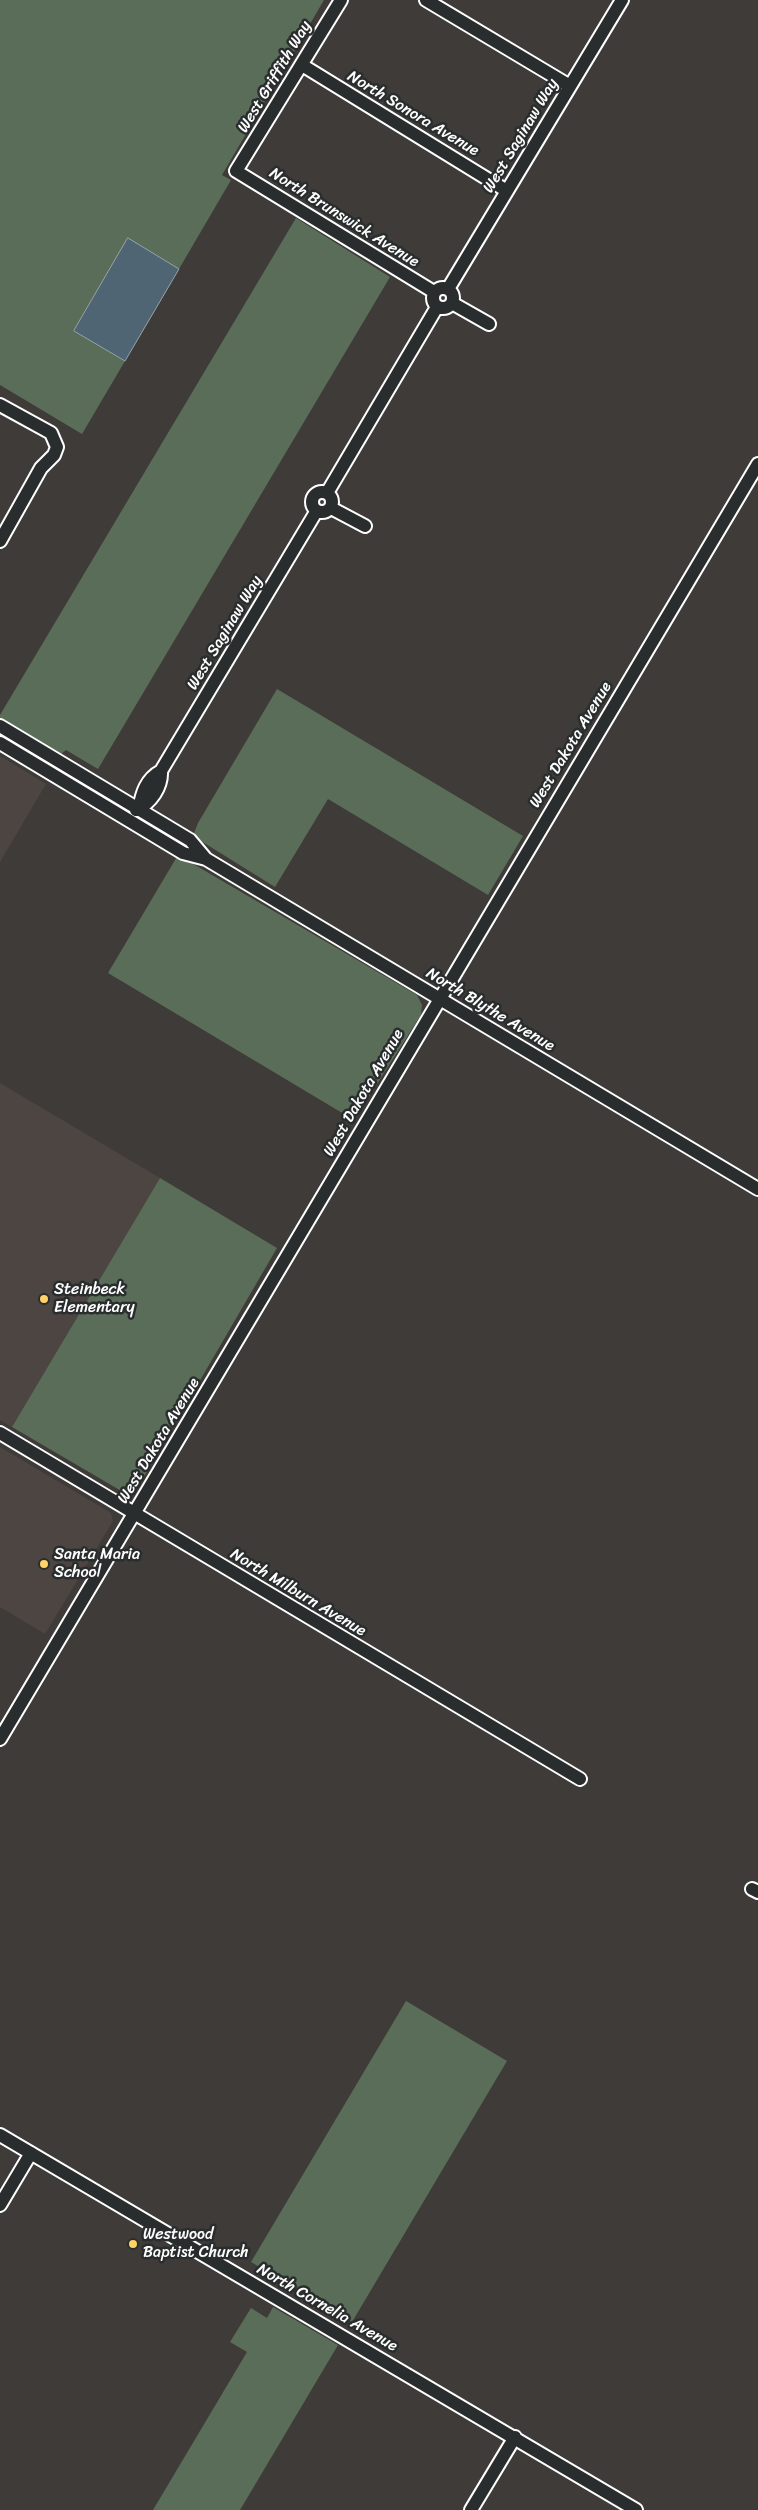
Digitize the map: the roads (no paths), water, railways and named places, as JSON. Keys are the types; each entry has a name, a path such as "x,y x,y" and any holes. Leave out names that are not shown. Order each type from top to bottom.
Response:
{"street":[{"name":"West Griffith Way","path":"236,171 341,0"},
{"path":"426,0 570,86"},
{"name":"West Saginaw Way","path":"448,289 622,0"},
{"name":"North Sonora Avenue","path":"302,65 507,191"},
{"name":"North Brunswick Avenue","path":"236,171 434,292"},
{"path":"438,289 448,289 454,298 452,303 442,309 437,307 433,303 434,292 438,289"},
{"path":"452,303 489,324"},
{"path":"327,493 437,307"},
{"path":"0,405 51,433 57,446 54,455 41,468 3,527 0,540"},
{"name":"West Dakota Avenue","path":"0,1739 439,998 754,481 758,464"},
{"path":"319,492 327,493 332,500 331,508 324,512 316,512 311,505 312,497 319,492"},
{"path":"331,508 365,526"},
{"name":"West Saginaw Way","path":"138,809 142,792 152,776 161,770 316,512"},
{"name":"North Blythe Avenue","path":"0,726 190,840 206,859"},
{"name":"North Blythe Avenue","path":"0,743 183,853 206,859 758,1189"},
{"name":"North Blythe Avenue","path":"52,774 62,774 125,812 138,809"},
{"name":"North Milburn Avenue","path":"0,1433 133,1515 580,1779"},
{"name":"North Cornelia Avenue","path":"0,2135 636,2510"},
{"path":"0,2205 31,2153"},
{"path":"472,2510 515,2437"}],"water":[{"path":"128,238 179,269 125,361 74,331"}],"place":[{"name":"Steinbeck Elementary","path":"44,1299"},
{"name":"Santa Maria School","path":"44,1564"},
{"name":"Westwood Baptist Church","path":"133,2244"}]}
